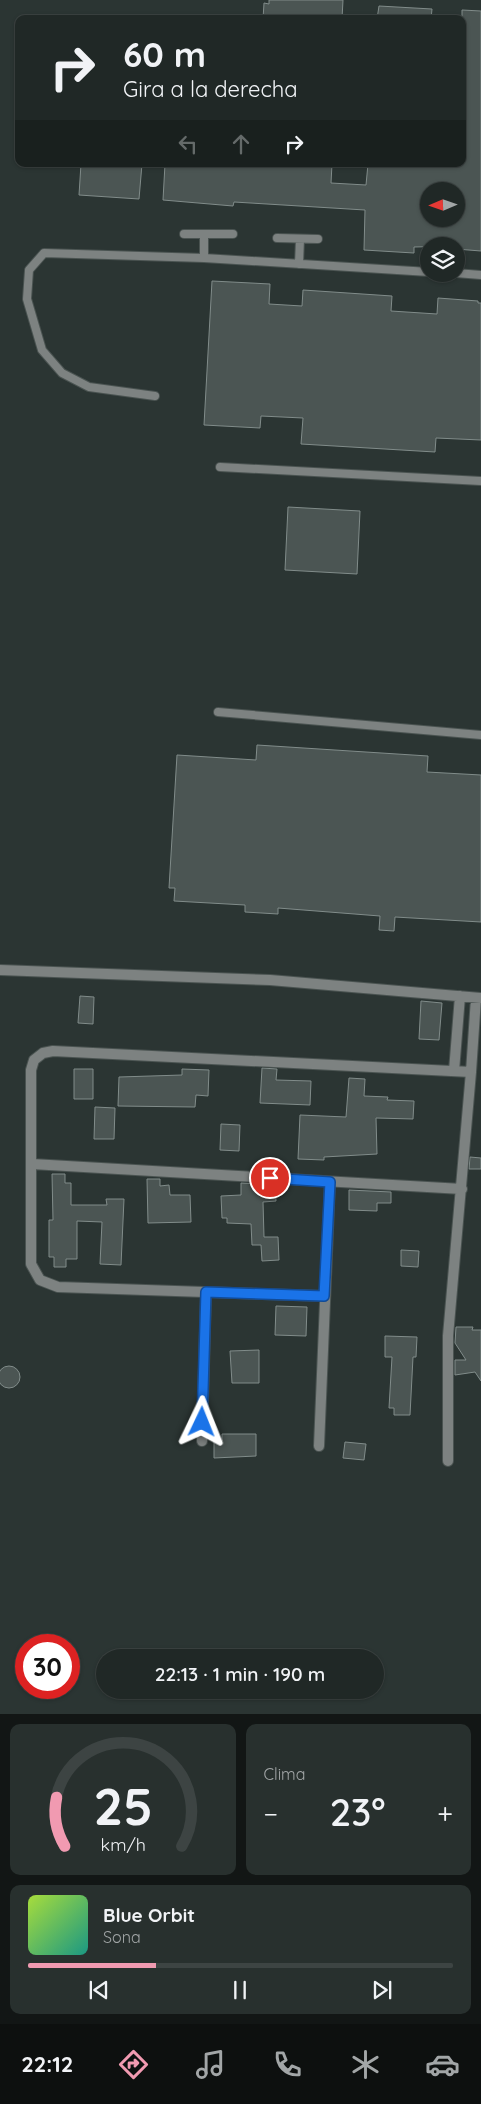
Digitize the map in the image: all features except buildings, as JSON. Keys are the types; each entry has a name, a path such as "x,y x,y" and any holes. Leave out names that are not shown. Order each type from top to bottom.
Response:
{"street":[{"path":"0,970 270,980 479,998 448,1336 448,1461"},
{"path":"454,1071 460,996"},
{"path":"324,1296 58,1287 40,1280 31,1264 31,1070 34,1060 43,1053 53,1051 471,1072"},
{"path":"32,1164 462,1188"},
{"path":"319,1446 330,1182"},
{"path":"202,1441 206,1292"}],"lane":[{"path":"184,234 232,234"},
{"path":"204,235 204,258"},
{"path":"277,238 318,240"},
{"path":"299,264 300,239"},
{"path":"155,396 89,387 62,373 42,350 27,299 29,270 44,253 204,258 420,271"},
{"path":"465,274 481,275"},
{"path":"220,467 481,481"},
{"path":"218,712 481,735"}],"route":[{"path":"202,1422 206,1292 324,1296 330,1182 270,1178"}]}
